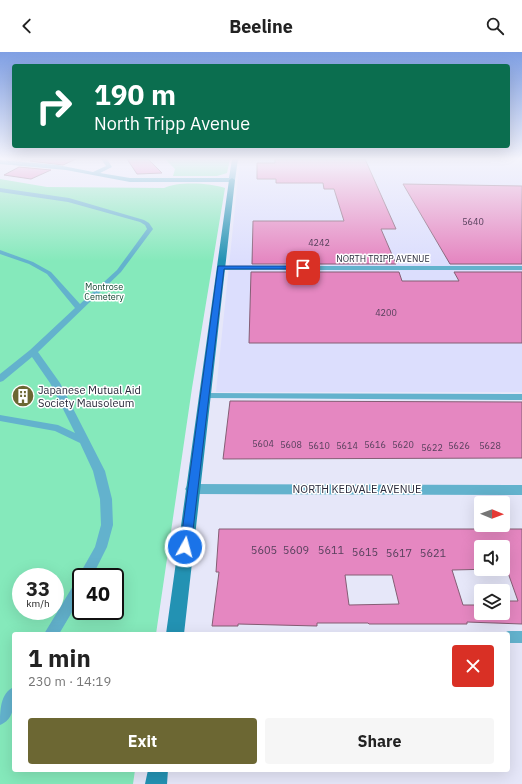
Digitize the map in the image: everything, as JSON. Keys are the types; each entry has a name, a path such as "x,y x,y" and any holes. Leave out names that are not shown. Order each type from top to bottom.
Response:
{"street":[{"path":"175,632 230,193"},
{"name":"NORTH TRIPP AVENUE","path":"221,268 522,268"},
{"name":"NORTH KEDVALE AVENUE","path":"192,489 522,490"},
{"path":"156,784 158,772"}],"lane":[{"path":"0,379 33,352 119,271 148,233 150,228 142,221 69,200 22,193"},
{"path":"0,252 31,263 49,273 80,309"},
{"path":"33,352 55,383 99,471 106,499 107,525 101,547 90,568"},
{"path":"204,396 522,397"},
{"path":"0,418 58,428 83,441"},
{"path":"52,632 72,600"},
{"path":"510,637 522,637"},
{"path":"0,717 12,697"}],"shaded area":[{"path":"236,193 522,193 522,392 216,392"}],"green space":[{"name":"Montrose Cemetery","path":"0,193 224,193 192,388 156,632 12,632 12,772 135,772 133,784 0,784"}],"building":[{"path":"335,193 380,193 396,229 381,229 396,264 252,264 253,221 344,221"},
{"path":"408,193 522,193 522,264 450,264"},
{"path":"251,272 399,272 402,281 459,281 454,272 522,272 522,343 249,343"},
{"path":"230,401 522,402 522,458 223,459"},
{"path":"219,529 474,529 474,532 510,532 510,529 522,529 522,624 467,622 467,624 317,623 317,626 238,624 238,626 212,626 219,572 216,572","holes":["345,575 392,575 399,604 349,605"]}],"place":[{"name":"Japanese Mutual Aid Society Mausoleum","path":"23,396"}],"route":[{"path":"185,547 221,268 303,268"}]}
